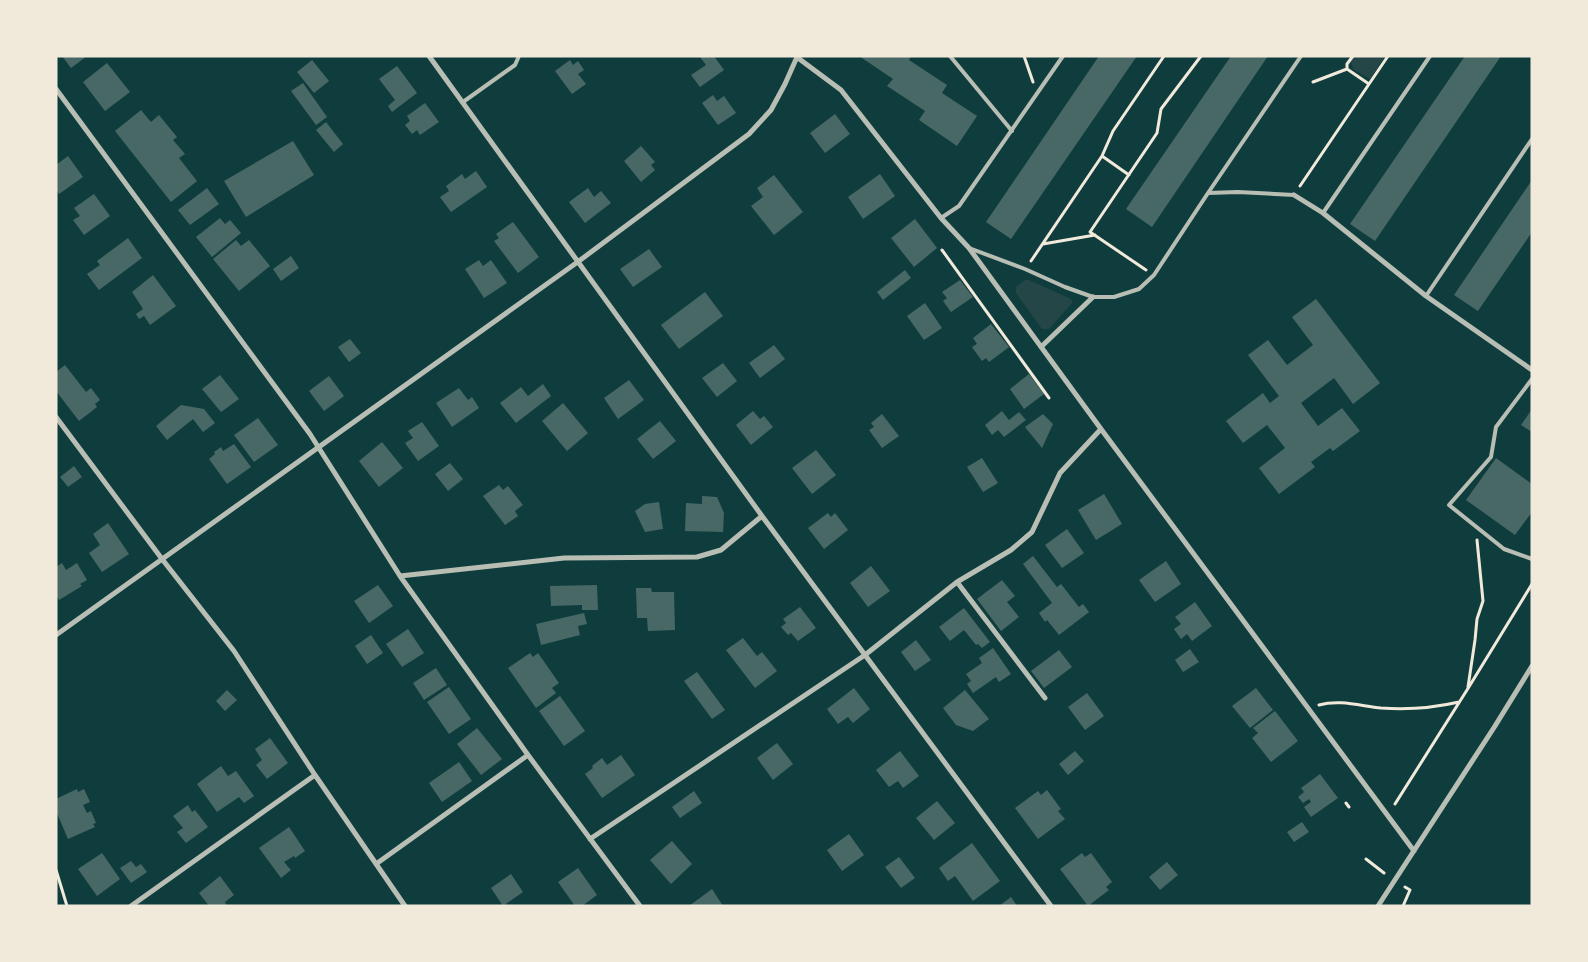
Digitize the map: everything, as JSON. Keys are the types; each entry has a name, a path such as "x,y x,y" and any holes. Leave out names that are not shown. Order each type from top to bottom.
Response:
{"street":[{"path":"429,56 762,516 1051,906"},
{"path":"56,634 579,261 749,134 771,110 786,84 797,57 842,90 941,218 969,248 1100,429 1414,851"},
{"path":"56,89 318,448 400,576 528,755 640,906"},
{"path":"1294,195 1323,213 1426,296 1532,370"},
{"path":"1041,347 1093,297"},
{"path":"56,417 162,559 234,651 314,775 405,906"},
{"path":"590,838 864,655 957,582 1011,550 1032,532 1060,473 1100,429"},
{"path":"400,576 564,558 697,557 721,550 762,516"},
{"path":"957,582 1045,698"},
{"path":"1378,906 1532,666"},
{"path":"376,864 528,755"},
{"path":"131,906 314,775"}],"lane":[{"path":"463,102 516,65 519,56"},
{"path":"950,56 1012,131"},
{"path":"941,218 959,206 1063,56"},
{"path":"969,248 1025,268 1065,288 1093,297 1114,297 1139,289 1154,275 1301,56"},
{"path":"1323,213 1430,56"},
{"path":"1426,296 1532,140"},
{"path":"1208,193 1238,192 1294,195"},
{"path":"1532,379 1496,427 1491,457 1449,505 1504,549 1532,559"}],"path":[{"path":"1024,56 1037,95"},
{"path":"1025,268 1102,156 1112,131 1164,56"},
{"path":"1154,275 1090,232 1157,133 1161,109 1201,56"},
{"path":"1347,69 1353,56"},
{"path":"1294,195 1388,56"},
{"path":"1313,82 1347,69"},
{"path":"1347,69 1369,84"},
{"path":"1102,156 1129,175"},
{"path":"1042,244 1096,235"},
{"path":"942,250 1049,398"},
{"path":"1468,690 1476,619 1483,601 1475,525"},
{"path":"1395,804 1468,690 1532,584"},
{"path":"1309,709 1323,704 1358,704 1379,708 1432,708 1460,702"},
{"path":"1346,803 1349,807"},
{"path":"1366,859 1384,873"},
{"path":"56,870 67,906"},
{"path":"1402,906 1410,890 1405,887"}],"shaded area":[{"path":"1355,56 1385,56 1370,79 1353,69 1351,62"},
{"path":"1025,280 1029,280 1071,299 1073,302 1049,329 1042,329 1016,293 1016,287"}],"building":[{"path":"62,56 87,56 71,68"},
{"path":"701,56 714,56 724,70 700,87 691,75 706,65"},
{"path":"859,56 911,56 909,60 947,85 942,93 977,116 957,146 919,120 925,111 887,86 893,79"},
{"path":"1099,56 1137,56 1011,239 986,222"},
{"path":"1231,56 1268,56 1152,227 1126,209"},
{"path":"1465,56 1501,56 1375,241 1350,224"},
{"path":"312,60 329,81 314,93 297,72"},
{"path":"570,60 573,65 578,61 584,70 578,74 586,84 572,94 555,71"},
{"path":"107,63 130,92 105,111 83,82"},
{"path":"397,66 417,93 392,112 388,106 395,100 379,79"},
{"path":"303,83 327,117 316,125 291,91"},
{"path":"713,95 717,101 724,96 736,113 718,125 702,103"},
{"path":"425,103 439,122 420,135 417,130 412,134 405,125 410,121 407,116"},
{"path":"141,110 151,122 159,115 177,137 173,140 185,154 179,158 197,181 171,202 115,131"},
{"path":"835,114 850,134 825,153 810,133"},
{"path":"326,122 343,144 334,152 316,130"},
{"path":"293,141 314,175 246,217 224,181"},
{"path":"641,146 655,162 651,165 655,170 641,182 624,161"},
{"path":"68,156 83,177 59,194 56,190 56,165"},
{"path":"476,171 487,187 451,212 440,197 449,191 446,186 462,174 465,179"},
{"path":"880,174 895,196 863,219 848,197"},
{"path":"774,175 803,212 774,235 751,206 763,197 757,188"},
{"path":"1532,180 1532,232 1478,311 1454,295"},
{"path":"207,188 219,204 190,225 178,210"},
{"path":"588,188 594,197 601,191 611,203 585,223 569,202"},
{"path":"94,194 110,216 84,235 73,220 80,216 74,208"},
{"path":"220,218 225,224 230,220 241,233 212,257 196,237"},
{"path":"915,219 937,248 914,267 891,238"},
{"path":"513,222 539,257 518,273 494,241 499,238 496,234"},
{"path":"128,238 142,258 99,290 87,274 100,265 97,261"},
{"path":"236,240 241,246 249,240 270,266 239,291 213,259"},
{"path":"649,249 662,267 633,287 620,269"},
{"path":"291,256 299,268 281,281 273,269"},
{"path":"479,260 483,266 491,260 507,283 484,298 465,269"},
{"path":"905,270 911,278 883,300 877,292"},
{"path":"153,275 176,306 150,325 144,316 139,319 136,314 143,309 132,292"},
{"path":"960,280 973,297 951,312 943,301 947,298 942,292"},
{"path":"705,292 723,316 679,349 661,325"},
{"path":"1316,299 1380,383 1353,404 1334,378 1301,403 1318,426 1342,408 1360,431 1333,451 1330,448 1311,462 1315,467 1279,494 1259,468 1285,448 1267,425 1243,443 1226,421 1263,393 1270,403 1279,396 1248,355 1268,340 1287,365 1313,345 1292,317"},
{"path":"925,303 942,328 924,340 907,316"},
{"path":"991,324 1009,347 989,362 986,358 982,361 972,347 977,344 973,338"},
{"path":"350,339 361,353 349,362 338,347"},
{"path":"774,345 785,359 760,378 749,363"},
{"path":"723,363 737,381 717,397 702,378"},
{"path":"65,365 86,392 91,388 100,400 95,404 97,407 79,421 56,391 56,372"},
{"path":"1029,374 1044,394 1024,409 1010,389"},
{"path":"220,375 239,399 221,412 202,389"},
{"path":"329,376 344,396 324,411 309,391"},
{"path":"629,380 644,400 618,419 604,398"},
{"path":"543,384 551,396 516,423 500,403 521,387 528,396"},
{"path":"459,388 468,400 472,397 479,408 452,427 436,403"},
{"path":"563,403 588,433 567,451 542,421"},
{"path":"181,405 204,409 215,423 203,432 193,419 167,440 156,426"},
{"path":"1532,409 1532,432 1521,425"},
{"path":"753,411 760,419 764,416 773,427 751,445 736,425"},
{"path":"1002,411 1009,420 1019,412 1026,420 1004,437 998,430 992,435 985,425"},
{"path":"882,414 899,436 882,448 869,430 874,427 871,423"},
{"path":"1043,414 1053,424 1042,448 1025,427"},
{"path":"258,418 278,445 254,462 234,435"},
{"path":"660,421 676,441 653,459 637,439"},
{"path":"422,422 439,446 418,461 405,443 413,438 408,431"},
{"path":"382,442 403,468 379,487 359,461"},
{"path":"234,444 251,467 227,484 209,459 221,447 223,451"},
{"path":"816,450 836,475 812,494 792,468"},
{"path":"982,458 998,483 983,492 967,467"},
{"path":"1496,458 1532,484 1532,512 1515,535 1466,500"},
{"path":"450,463 463,479 448,491 435,474"},
{"path":"74,466 82,477 68,487 60,477"},
{"path":"499,485 503,490 508,486 523,505 515,511 518,516 505,525 483,496"},
{"path":"1104,494 1122,524 1096,540 1078,510"},
{"path":"702,496 717,497 724,513 723,532 685,531 686,503 702,504"},
{"path":"659,502 663,529 645,532 635,511 645,504"},
{"path":"828,513 831,517 835,513 848,530 824,549 808,528"},
{"path":"108,523 129,554 102,572 89,553 100,545 93,534"},
{"path":"1067,529 1084,553 1062,568 1045,545"},
{"path":"1033,556 1057,587 1061,584 1079,607 1083,604 1089,612 1059,635 1047,620 1045,622 1039,613 1052,603 1023,564"},
{"path":"1166,561 1181,584 1155,602 1139,580"},
{"path":"62,563 66,570 77,563 87,580 80,584 82,586 59,600 56,595 56,567"},
{"path":"871,566 890,591 868,607 850,583"},
{"path":"1002,580 1015,596 1007,602 1019,617 1001,631 977,599"},
{"path":"378,585 393,606 369,623 354,601"},
{"path":"597,585 598,610 582,610 582,605 551,606 550,586"},
{"path":"636,588 651,588 652,592 674,592 675,630 648,631 647,618 637,618"},
{"path":"1195,602 1212,626 1192,641 1187,634 1181,639 1174,629 1181,624 1175,617"},
{"path":"800,607 816,628 798,641 791,633 788,635 781,627 786,623 783,619"},
{"path":"964,608 990,642 982,648 978,644 976,645 964,630 950,641 939,627"},
{"path":"584,613 587,624 578,626 580,635 541,645 536,624"},
{"path":"408,629 424,653 402,667 386,644"},
{"path":"371,635 383,653 367,664 355,646"},
{"path":"743,638 757,656 762,652 777,671 755,688 726,650"},
{"path":"916,640 931,660 915,671 901,652"},
{"path":"993,648 1011,674 999,682 996,677 973,693 967,684 971,681 966,674 982,663 979,658"},
{"path":"1190,649 1199,662 1183,672 1175,660"},
{"path":"1059,650 1072,667 1044,688 1031,671"},
{"path":"530,653 533,657 538,653 559,683 552,688 556,693 536,708 508,668"},
{"path":"436,668 447,685 424,700 413,683"},
{"path":"697,672 725,710 712,719 684,681"},
{"path":"449,687 471,719 449,734 427,702"},
{"path":"854,688 870,709 853,723 848,717 838,724 827,709"},
{"path":"1256,688 1273,710 1250,728 1232,706"},
{"path":"227,690 237,700 225,711 216,701"},
{"path":"965,690 989,719 973,731 956,725 943,708"},
{"path":"1087,693 1104,716 1085,730 1068,707"},
{"path":"560,696 585,731 564,746 539,711"},
{"path":"1275,711 1298,741 1271,762 1252,738 1258,733 1253,728"},
{"path":"477,728 502,759 481,775 457,744"},
{"path":"270,738 288,763 267,779 256,765 262,760 255,749"},
{"path":"777,743 793,764 773,780 757,758"},
{"path":"900,751 919,776 903,788 898,781 889,787 876,770"},
{"path":"1075,751 1084,761 1068,775 1059,764"},
{"path":"621,755 635,775 602,798 585,774 602,758 607,765"},
{"path":"459,762 472,781 442,802 429,783"},
{"path":"221,766 228,776 236,771 254,796 244,803 239,797 217,812 197,784"},
{"path":"1320,774 1338,798 1311,817 1304,807 1311,802 1309,799 1303,803 1298,797 1304,792 1301,788"},
{"path":"77,789 78,792 84,789 90,802 83,805 87,813 91,811 96,823 93,824 95,827 68,839 56,811 56,799"},
{"path":"1047,790 1061,809 1058,811 1065,819 1038,839 1015,808 1038,791 1041,795"},
{"path":"694,791 702,803 680,818 672,807"},
{"path":"937,801 955,823 934,840 916,818"},
{"path":"188,805 192,812 195,810 208,827 186,843 177,832 183,828 173,816"},
{"path":"1302,822 1309,832 1294,842 1287,832"},
{"path":"289,827 305,851 295,858 294,856 284,862 291,870 281,878 259,848"},
{"path":"849,834 864,855 842,871 827,850"},
{"path":"672,841 692,864 671,884 650,860"},
{"path":"972,843 1000,881 973,901 955,876 948,881 939,868"},
{"path":"102,853 120,879 97,896 78,869"},
{"path":"1082,853 1085,857 1091,853 1112,882 1106,887 1109,890 1088,906 1060,869"},
{"path":"899,857 915,878 901,888 885,867"},
{"path":"131,861 136,867 141,864 147,872 131,883 120,868"},
{"path":"1167,862 1178,875 1160,890 1149,877"},
{"path":"578,868 597,895 582,906 575,906 558,882"},
{"path":"511,874 523,892 503,906 491,888"},
{"path":"220,876 234,895 225,902 227,906 209,906 199,893"},
{"path":"712,889 723,906 689,906"},
{"path":"1011,897 1017,906 999,906"}]}
